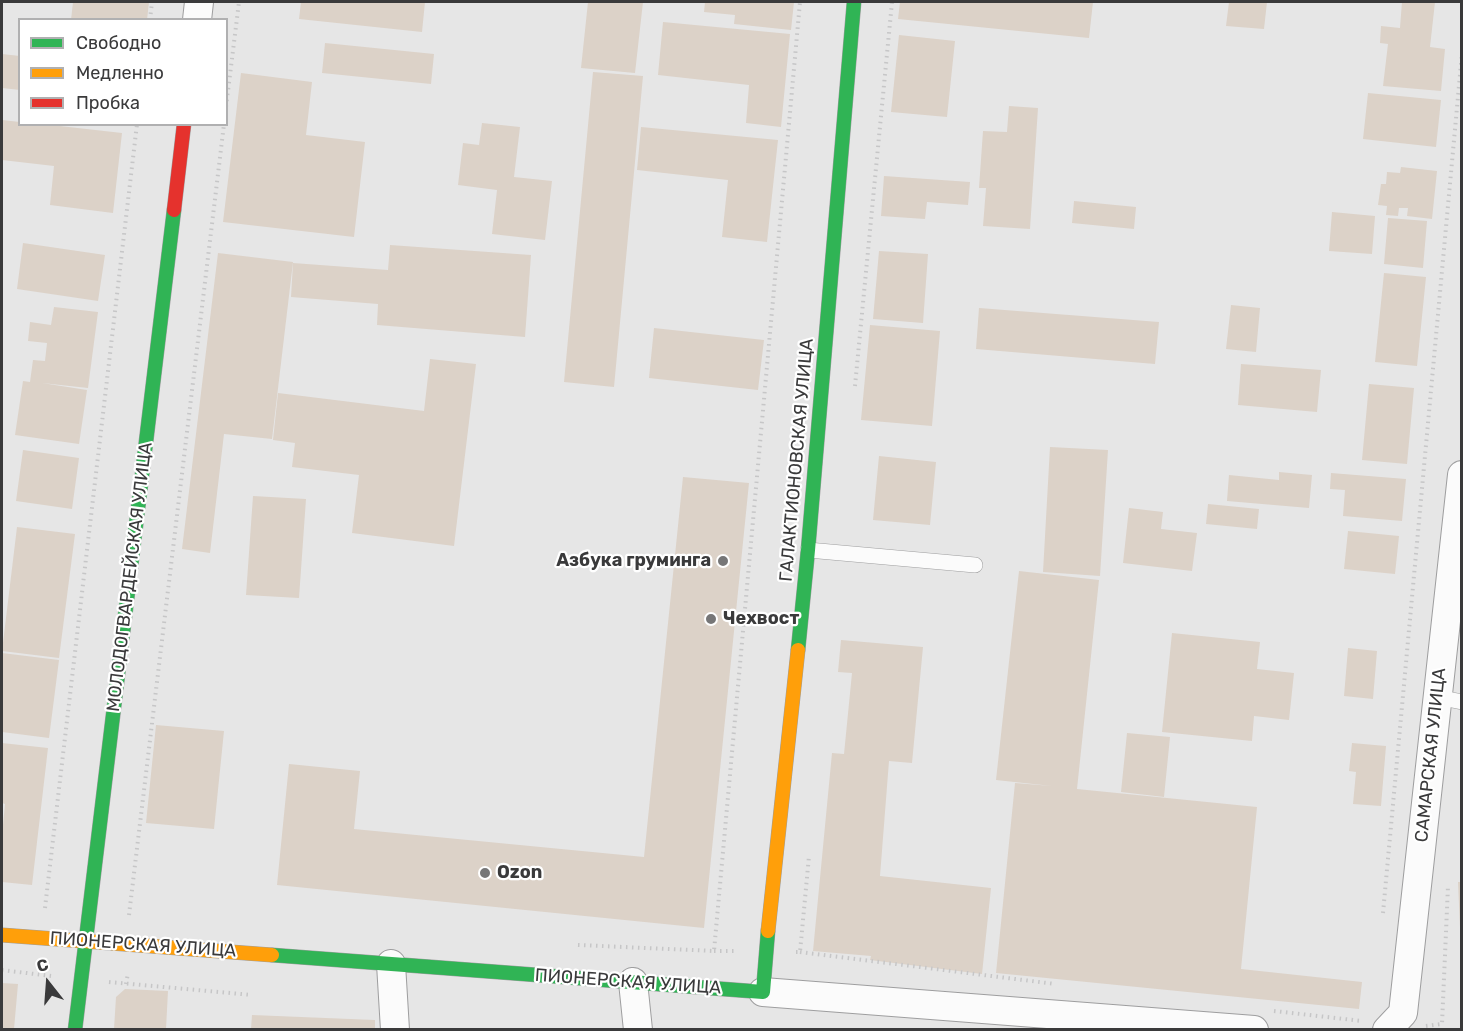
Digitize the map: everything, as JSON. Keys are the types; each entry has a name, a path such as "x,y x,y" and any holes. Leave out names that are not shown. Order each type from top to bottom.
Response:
{"main road":[{"name":"ГАЛАКТИОНОВСКАЯ УЛИЦА","path":"763,993 808,550 854,2"},
{"name":"МОЛОДОГВАРДЕЙСКАЯ УЛИЦА","path":"75,1029 184,126"},
{"name":"ПИОНЕРСКАЯ УЛИЦА","path":"2,934 763,993"}],"street":[{"path":"197,18 199,2"},
{"name":"САМАРСКАЯ УЛИЦА","path":"1387,1029 1403,1012 1449,700 1461,475"},
{"path":"391,964 395,1029"},
{"path":"633,982 638,1029"},
{"name":"ПИОНЕРСКАЯ УЛИЦА","path":"763,993 1254,1029"}],"lane":[{"path":"808,550 975,565"}],"path":[{"path":"150,18 152,2"},
{"path":"228,91 239,2"},
{"path":"572,945 714,951 800,2"},
{"path":"1383,916 1461,53"},
{"path":"34,973 46,907 137,126"},
{"path":"126,984 134,944 129,914 224,126"},
{"path":"1442,1024 1448,882"},
{"path":"35,906 46,907"},
{"path":"90,908 139,917"},
{"path":"2,970 81,980 252,995"}],"building":[{"path":"73,2 149,2 147,18 71,18"},
{"path":"301,2 425,2 422,32 299,19"},
{"path":"588,2 643,2 635,73 581,68"},
{"path":"705,2 794,2 791,30 734,24 735,15 704,12"},
{"path":"900,2 1093,2 1089,38 898,19"},
{"path":"1229,2 1267,2 1264,29 1226,26"},
{"path":"1402,2 1435,2 1430,47 1445,49 1441,91 1383,86 1388,44 1380,43 1381,26 1400,28"},
{"path":"663,22 790,34 781,127 746,123 749,85 658,75"},
{"path":"899,35 955,41 947,117 891,112"},
{"path":"325,43 434,54 431,84 322,73"},
{"path":"2,54 18,56 18,90 2,88"},
{"path":"593,72 643,76 614,387 564,382"},
{"path":"241,73 312,82 306,135 365,142 354,237 223,222"},
{"path":"1368,93 1441,100 1436,147 1363,139"},
{"path":"1009,106 1038,108 1030,229 983,226 986,188 979,188 983,131 1007,132"},
{"path":"2,120 18,122 18,126 60,126 122,133 113,213 50,205 54,166 2,160"},
{"path":"482,123 520,127 514,177 552,181 545,240 492,234 497,190 458,185 463,143 479,145"},
{"path":"641,127 778,140 767,242 722,237 728,180 637,170"},
{"path":"1401,167 1437,171 1432,219 1407,216 1408,208 1399,208 1398,216 1386,215 1387,206 1378,205 1381,184 1386,184 1387,172 1400,173"},
{"path":"884,176 970,182 968,205 927,202 925,219 881,216"},
{"path":"1074,201 1136,207 1134,229 1072,223"},
{"path":"1332,212 1375,216 1372,254 1329,251"},
{"path":"1388,218 1427,221 1423,268 1384,264"},
{"path":"23,243 105,255 98,301 17,289"},
{"path":"390,245 531,255 525,337 377,325 378,304 291,297 293,263 388,270"},
{"path":"879,251 928,254 923,323 873,319"},
{"path":"218,253 293,262 272,439 224,434 210,553 182,549"},
{"path":"1384,273 1426,277 1417,366 1375,362"},
{"path":"1231,305 1260,308 1256,352 1226,349"},
{"path":"54,307 98,312 88,388 42,383 87,390 79,444 15,435 23,381 30,382 33,360 45,361 47,343 28,341 30,322 51,325"},
{"path":"979,308 1159,322 1155,364 976,349"},
{"path":"870,325 940,331 932,426 861,420"},
{"path":"654,328 764,340 758,390 649,378"},
{"path":"430,359 476,364 454,546 352,533 359,475 292,467 295,443 273,440 278,393 424,411"},
{"path":"1241,364 1321,370 1317,412 1238,405"},
{"path":"1369,384 1414,388 1407,464 1362,460"},
{"path":"1050,447 1108,450 1100,576 1043,572"},
{"path":"23,450 79,458 72,509 16,501"},
{"path":"879,456 936,462 930,525 873,520"},
{"path":"1279,472 1312,475 1309,508 1227,501 1229,475 1279,480"},
{"path":"1331,473 1406,479 1402,521 1343,516 1345,490 1330,489"},
{"path":"683,477 749,483 704,928 277,885 289,764 360,771 354,829 644,857"},
{"path":"253,496 306,499 299,598 246,595"},
{"path":"1208,504 1259,509 1257,529 1206,524"},
{"path":"1129,508 1163,512 1161,529 1197,533 1192,571 1123,563"},
{"path":"17,527 75,534 59,658 2,651"},
{"path":"1348,531 1399,536 1395,574 1344,569"},
{"path":"1019,571 1099,580 1077,789 1257,807 1241,969 1362,982 1359,1009 996,973 1015,783 1052,786 996,780"},
{"path":"1172,633 1260,642 1257,669 1294,673 1289,720 1254,716 1252,741 1162,732"},
{"path":"841,640 923,647 912,763 889,761 880,876 991,888 982,974 870,960 871,956 813,951 832,753 844,754 852,673 838,672"},
{"path":"1348,648 1377,651 1373,699 1344,696"},
{"path":"2,653 59,660 49,738 2,732"},
{"path":"156,725 224,731 214,829 146,823"},
{"path":"1127,733 1170,737 1164,797 1121,792"},
{"path":"2,743 48,748 32,885 2,882 2,835 5,804 2,803"},
{"path":"1352,743 1386,746 1381,806 1353,804 1356,772 1349,771"},
{"path":"1458,882 1461,882 1461,927 1460,927"},
{"path":"2,983 18,984 14,1029 2,1029"},
{"path":"125,989 168,991 166,1029 114,1029 116,997"},
{"path":"252,1015 375,1020 375,1029 251,1029"}],"traffic: fast":[{"path":"798,650 854,2"},
{"path":"75,1030 174,210"},
{"path":"272,955 763,992 768,931"}],"traffic: slow":[{"path":"768,931 798,650"},
{"path":"2,935 272,955"}],"traffic: jam":[{"path":"174,210 184,126"}],"place":[{"name":"Азбука груминга","path":"723,561"},
{"name":"Чехвост","path":"711,619"},
{"name":"Ozon","path":"485,873"}]}
